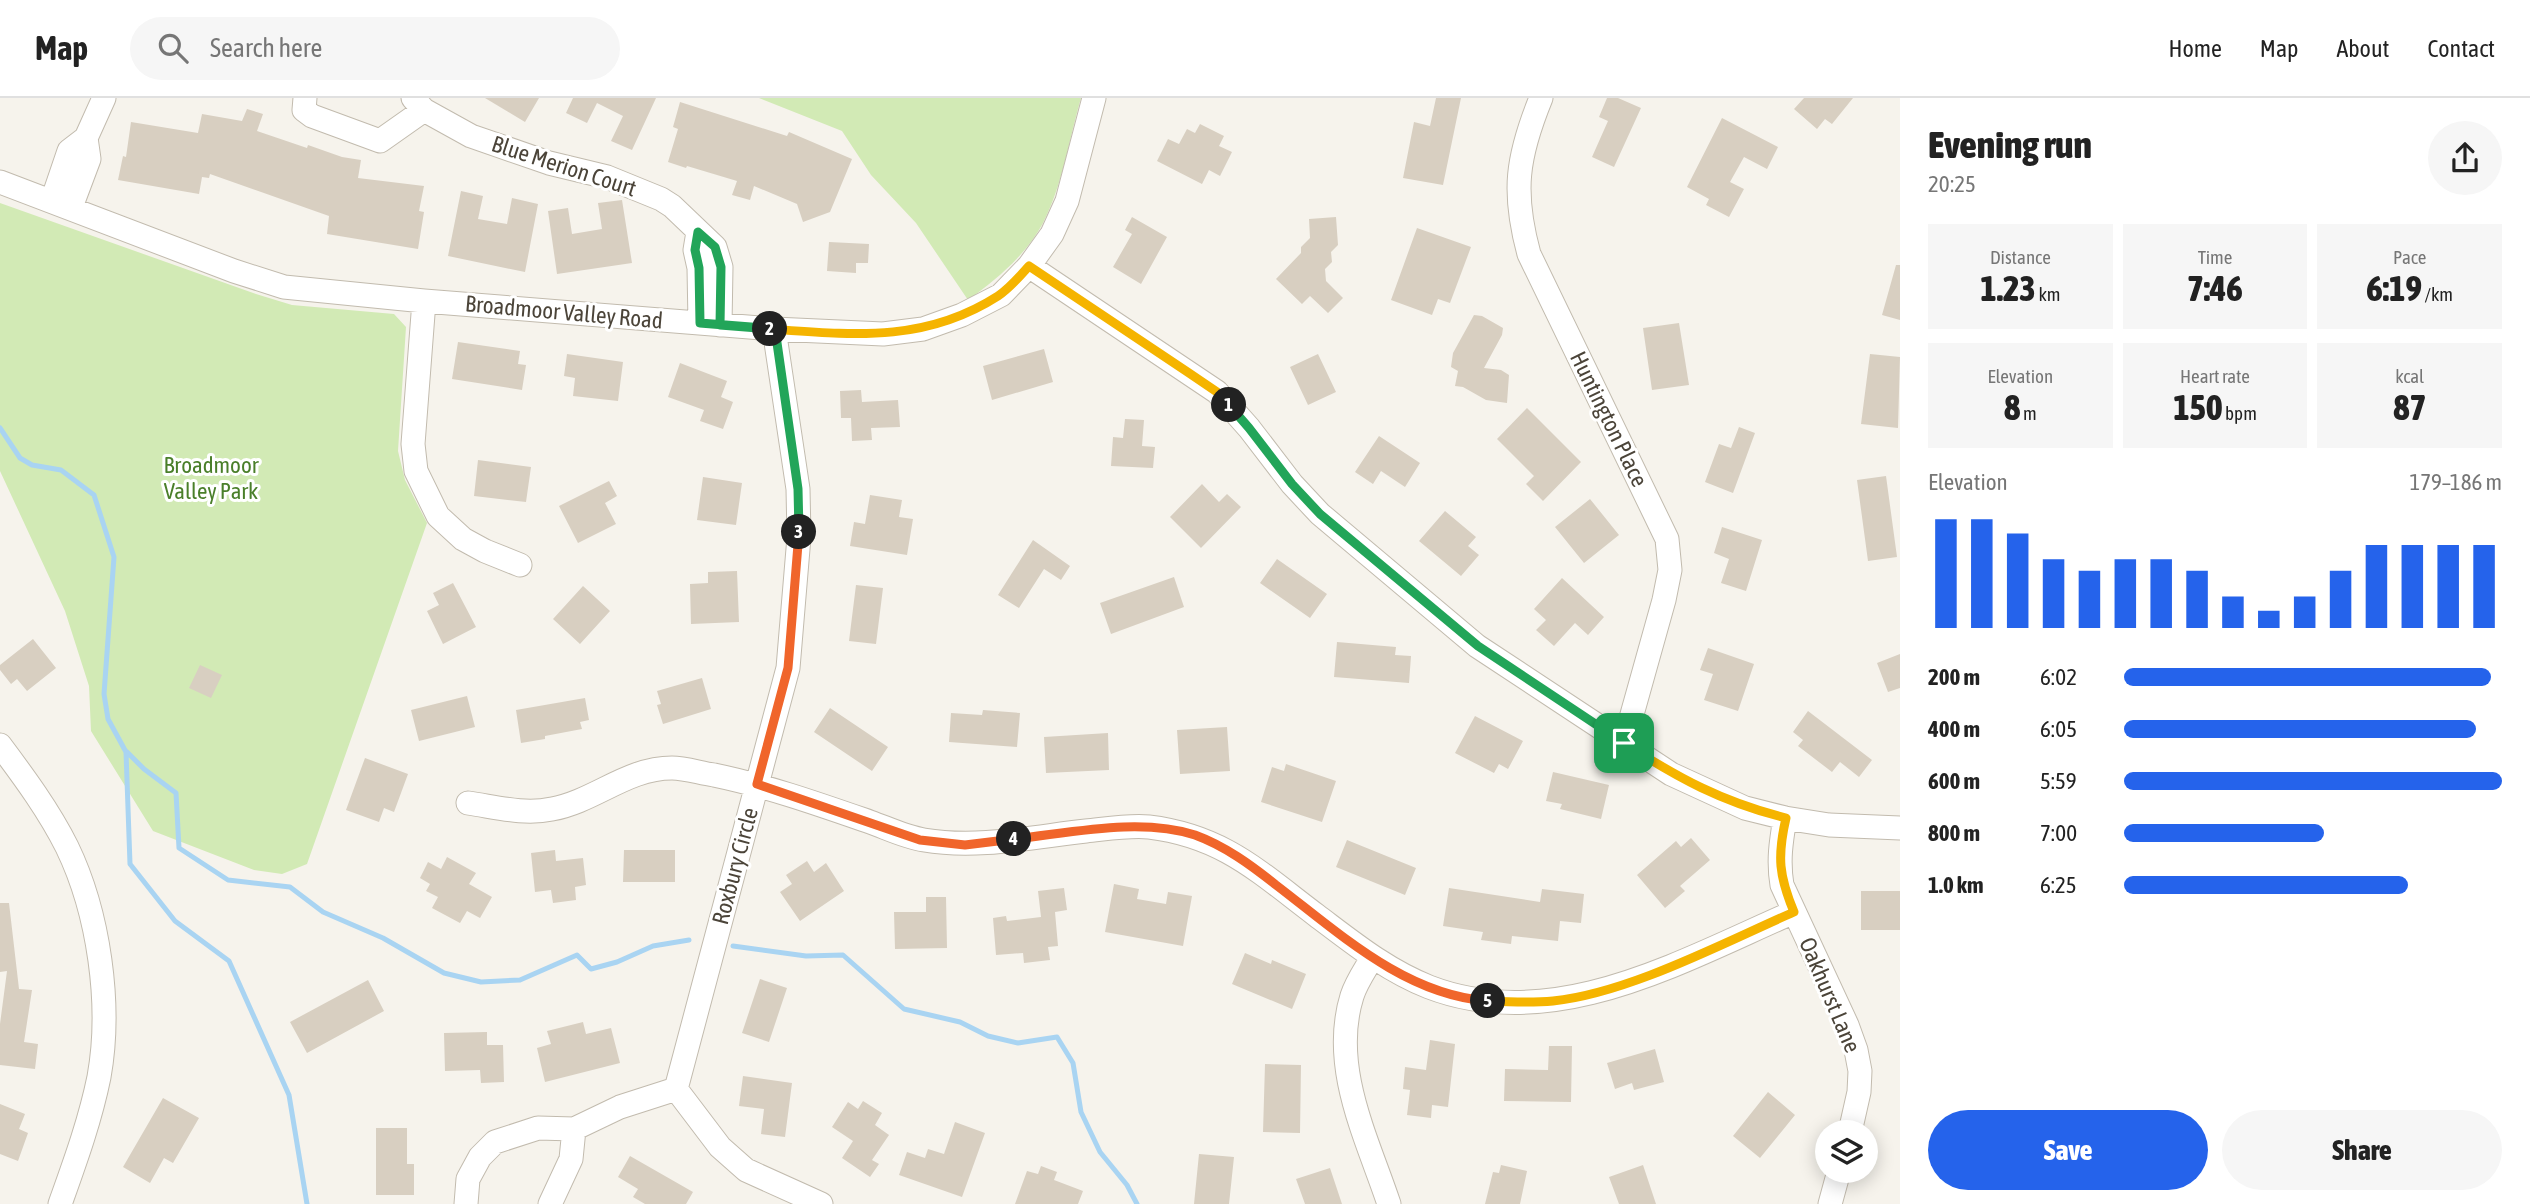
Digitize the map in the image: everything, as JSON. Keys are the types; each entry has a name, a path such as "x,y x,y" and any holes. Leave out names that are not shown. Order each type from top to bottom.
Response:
{"street":[{"path":"61,204 89,159 86,138 104,98"},
{"name":"Blue Merion Court","path":"305,98 303,110 312,116 380,141 419,104 471,136 549,163 607,177 672,206 698,232 695,250 710,324"},
{"name":"Broadmoor Valley Road","path":"0,182 234,271 284,287 710,324 883,334 923,329 962,315 1000,295 1029,266 1052,234 1067,201 1094,98"},
{"name":"Huntington Place","path":"1541,98 1528,129 1519,164 1521,227 1529,254 1667,539 1670,570 1664,600 1624,743"},
{"path":"1029,266 1217,392 1320,514 1478,646 1671,774 1745,808 1786,818 1829,825 1900,828"},
{"path":"424,301 413,444 416,471 438,516 463,539 520,565"},
{"name":"Roxbury Circle","path":"676,1089 788,668 799,537 798,489 775,329"},
{"path":"0,745 32,788 67,848 87,902 101,963 103,1016 99,1074 87,1129 60,1204"},
{"path":"468,803 526,812 553,809 578,801 621,779 649,770 674,768 757,784 920,840 965,845 1138,827 1194,835 1237,855 1372,958 1428,986 1455,996 1484,1001 1553,1001 1615,987 1794,912"},
{"name":"Oakhurst Lane","path":"1786,818 1780,846 1782,885 1856,1050 1860,1071 1859,1092 1853,1120"},
{"path":"1372,958 1353,993 1344,1035 1344,1056 1348,1080 1390,1204"},
{"path":"466,1204 468,1180 480,1157 495,1142 538,1128 574,1129 620,1107 676,1089 720,1147 746,1170 821,1204"},
{"path":"550,1204 571,1159 574,1129"},
{"path":"1830,1204 1836,1183"}],"green space":[{"path":"759,98 1081,98 1061,177 1043,223 1028,246 1010,266 968,300 916,223 871,175 842,131"},
{"name":"Broadmoor Valley Park","path":"0,203 292,305 394,314 406,327 398,451 405,480 427,523 307,864 282,874 254,870 153,831 91,731 89,686 65,611 0,471"}],"building":[{"path":"485,98 539,98 525,122"},
{"path":"573,98 656,98 632,150 611,141 623,116 597,103 587,123 566,113"},
{"path":"1436,98 1461,98 1443,185 1403,178 1414,122 1430,126"},
{"path":"1607,98 1618,98 1641,108 1614,167 1592,157 1608,121 1599,117"},
{"path":"1804,98 1853,98 1832,124 1825,119 1817,129 1794,109"},
{"path":"680,102 787,136 789,132 852,159 830,212 803,222 797,204 754,186 750,200 732,195 737,181 668,162 678,129 673,127"},
{"path":"247,109 263,114 257,131 307,148 308,145 342,157 361,160 358,178 424,186 419,211 424,212 418,249 327,234 329,216 210,174 209,178 202,177 199,194 118,180 123,156 126,157 131,122 198,133 202,114 242,121"},
{"path":"1722,118 1778,147 1767,169 1744,157 1730,182 1744,189 1729,217 1706,205 1709,199 1687,187"},
{"path":"1200,124 1224,136 1219,146 1232,152 1220,176 1209,170 1202,184 1157,161 1168,139 1179,144 1187,129 1195,133"},
{"path":"461,191 483,196 478,219 507,224 512,198 538,204 525,272 448,256"},
{"path":"622,200 632,263 557,274 548,211 568,208 572,234 602,229 598,203"},
{"path":"1132,217 1167,237 1141,284 1113,267 1132,234 1125,230"},
{"path":"1336,217 1338,245 1331,252 1332,262 1325,269 1326,281 1343,298 1328,313 1310,296 1302,304 1276,279 1301,253 1301,247 1310,238 1309,219"},
{"path":"1417,228 1471,247 1450,303 1438,299 1432,315 1391,300"},
{"path":"829,242 869,244 868,263 856,263 856,273 827,271"},
{"path":"1896,265 1900,265 1900,320 1882,315"},
{"path":"1474,315 1482,316 1503,328 1502,335 1484,368 1501,370 1509,375 1507,403 1486,400 1463,387 1455,386 1458,371 1451,367 1453,353"},
{"path":"1679,323 1689,385 1652,390 1643,328"},
{"path":"458,342 520,351 518,364 526,365 522,390 452,379"},
{"path":"1044,349 1053,382 992,400 983,366"},
{"path":"567,354 623,362 618,401 573,396 575,378 564,376"},
{"path":"1318,354 1336,392 1308,405 1290,367"},
{"path":"1870,354 1900,357 1898,428 1861,424"},
{"path":"680,363 727,381 721,397 733,402 723,429 700,421 704,410 668,397"},
{"path":"861,390 862,402 898,400 900,427 871,428 872,440 852,441 851,418 841,418 840,391"},
{"path":"1527,408 1581,462 1543,501 1526,484 1534,476 1497,439"},
{"path":"1125,419 1144,420 1142,446 1155,447 1153,468 1111,466 1113,437 1123,438"},
{"path":"1739,427 1755,433 1733,493 1705,482 1719,444 1731,448"},
{"path":"1379,436 1420,463 1405,487 1381,471 1373,484 1355,472"},
{"path":"478,460 531,467 526,502 474,496"},
{"path":"1886,476 1897,557 1868,561 1857,480"},
{"path":"703,477 742,483 736,525 697,520"},
{"path":"609,481 617,496 605,503 616,524 578,543 559,506"},
{"path":"1202,484 1219,502 1227,494 1241,507 1201,548 1170,517"},
{"path":"870,495 902,500 899,517 913,519 907,555 850,546 854,522 865,524"},
{"path":"1590,499 1619,535 1584,563 1555,527"},
{"path":"1445,511 1476,537 1468,546 1479,555 1461,576 1419,541"},
{"path":"1722,527 1762,540 1746,591 1721,583 1729,559 1714,553"},
{"path":"1033,540 1070,566 1061,580 1044,569 1019,608 998,595"},
{"path":"1277,559 1327,594 1310,618 1260,583"},
{"path":"737,571 739,622 691,624 690,584 708,583 708,572"},
{"path":"1174,577 1184,607 1111,634 1100,603"},
{"path":"1562,578 1604,617 1588,635 1575,623 1554,646 1536,630 1546,620 1534,609"},
{"path":"453,583 476,627 443,644 427,611 439,605 433,593"},
{"path":"856,585 883,588 876,644 849,641"},
{"path":"583,586 610,611 580,644 553,619"},
{"path":"33,639 56,668 27,691 17,679 11,684 0,670 0,665"},
{"path":"1337,642 1396,647 1395,655 1411,656 1409,683 1334,677"},
{"path":"1708,648 1754,664 1738,711 1704,700 1713,674 1700,670"},
{"path":"1900,654 1900,688 1888,692 1877,663"},
{"path":"200,665 222,675 211,698 189,688"},
{"path":"702,678 711,709 663,724 657,705 661,704 657,691"},
{"path":"467,696 475,727 419,741 411,710"},
{"path":"585,698 589,720 580,722 582,729 521,743 516,710"},
{"path":"830,708 888,747 872,771 814,732"},
{"path":"983,710 1020,713 1017,747 949,742 951,713 982,715"},
{"path":"1808,711 1872,760 1859,777 1840,762 1832,772 1798,746 1803,740 1793,732"},
{"path":"1475,716 1523,741 1508,769 1499,764 1494,773 1455,753"},
{"path":"1227,727 1230,771 1180,774 1177,730"},
{"path":"1108,733 1109,770 1046,773 1044,737"},
{"path":"365,758 408,774 394,812 384,808 379,822 346,810"},
{"path":"1286,764 1336,781 1322,822 1261,802 1272,767 1284,771"},
{"path":"1553,772 1609,785 1601,819 1560,809 1562,804 1546,801"},
{"path":"1691,838 1710,860 1680,886 1685,891 1665,908 1637,875 1676,841 1681,847"},
{"path":"1347,840 1416,868 1405,895 1336,867"},
{"path":"555,850 556,861 583,858 586,885 575,887 576,900 553,903 551,890 535,892 531,853"},
{"path":"624,850 675,850 675,882 623,882"},
{"path":"447,857 476,873 469,884 492,897 480,918 467,911 460,923 432,908 438,897 426,891 430,884 420,878 428,862 441,869"},
{"path":"807,861 814,872 826,863 844,891 800,921 780,892 792,884 786,875"},
{"path":"1114,884 1139,889 1137,899 1166,904 1168,892 1192,896 1183,946 1105,932"},
{"path":"1064,888 1067,910 1055,912 1058,946 1048,947 1050,960 1024,963 1023,953 996,955 993,918 1006,916 1007,921 1041,917 1038,891"},
{"path":"1449,888 1540,902 1542,889 1584,894 1581,923 1560,921 1558,941 1512,936 1511,944 1481,940 1483,932 1443,926"},
{"path":"1861,891 1900,891 1900,930 1861,930"},
{"path":"926,897 946,897 947,948 895,949 894,912 926,912"},
{"path":"0,903 9,903 19,989 32,990 24,1042 38,1044 35,1069 0,1065 0,1024 7,971 0,972"},
{"path":"1245,953 1271,964 1272,960 1306,974 1292,1009 1232,984"},
{"path":"760,979 787,988 769,1042 742,1033"},
{"path":"368,980 384,1011 307,1053 290,1022"},
{"path":"583,1022 586,1034 611,1028 620,1063 545,1082 537,1048 551,1044 547,1031"},
{"path":"487,1032 487,1045 503,1045 504,1082 481,1083 480,1070 445,1071 444,1033"},
{"path":"1430,1040 1455,1044 1448,1107 1432,1105 1431,1118 1407,1115 1410,1090 1403,1089 1405,1067 1426,1070"},
{"path":"1549,1046 1572,1046 1571,1102 1504,1101 1505,1069 1548,1070"},
{"path":"1655,1049 1664,1082 1634,1090 1632,1083 1615,1089 1607,1063"},
{"path":"1265,1064 1301,1065 1300,1133 1263,1132"},
{"path":"743,1076 792,1083 785,1137 761,1134 764,1109 739,1106"},
{"path":"1768,1092 1795,1115 1760,1158 1733,1136"},
{"path":"163,1098 199,1118 173,1163 164,1158 150,1183 123,1167"},
{"path":"863,1101 882,1113 875,1125 889,1135 872,1160 879,1164 870,1177 842,1158 853,1141 832,1127 848,1102 858,1109"},
{"path":"0,1104 25,1114 19,1129 28,1133 18,1161 0,1154"},
{"path":"955,1122 985,1133 962,1197 899,1175 907,1152 925,1158 928,1149 944,1154"},
{"path":"376,1128 407,1128 407,1164 414,1164 414,1195 376,1195"},
{"path":"1199,1154 1234,1157 1229,1204 1194,1204"},
{"path":"630,1156 693,1192 686,1204 645,1204 633,1197 638,1189 618,1177"},
{"path":"1501,1165 1527,1171 1520,1204 1485,1204 1493,1172 1499,1173"},
{"path":"1643,1165 1656,1204 1619,1204 1609,1177"},
{"path":"1041,1166 1057,1172 1054,1180 1083,1191 1078,1204 1015,1204 1027,1171 1038,1174"},
{"path":"1330,1168 1342,1204 1305,1204 1296,1179"}],"waterway":[{"path":"0,428 20,458 32,465 61,470 94,495 114,557 104,694 108,719 126,752 130,864 175,921 229,961 289,1095 307,1204"},
{"path":"127,752 144,769 176,793 179,848 228,880 290,887 323,912 383,938 444,973 481,982 520,980 577,955 591,969 617,962 653,946 689,940"},
{"path":"733,946 806,956 843,955 904,1009 960,1022 988,1036 1018,1043 1057,1037 1073,1063 1081,1112 1100,1152 1127,1185 1137,1204"}],"route":[{"path":"1624,743 1478,646 1320,514 1217,392 1029,266 1000,295 962,315 923,329 883,334 775,329 720,325 721,291 721,267 715,247 698,232 695,250 699,268 700,323 775,329 798,489 799,537 788,668 757,784 920,840 965,845 1101,829 1146,827 1194,835 1237,855 1372,958 1403,975 1455,996 1484,1001 1553,1001 1615,987 1794,912 1782,885 1779,866 1786,818 1745,808 1712,794 1671,774 1624,743"}]}
